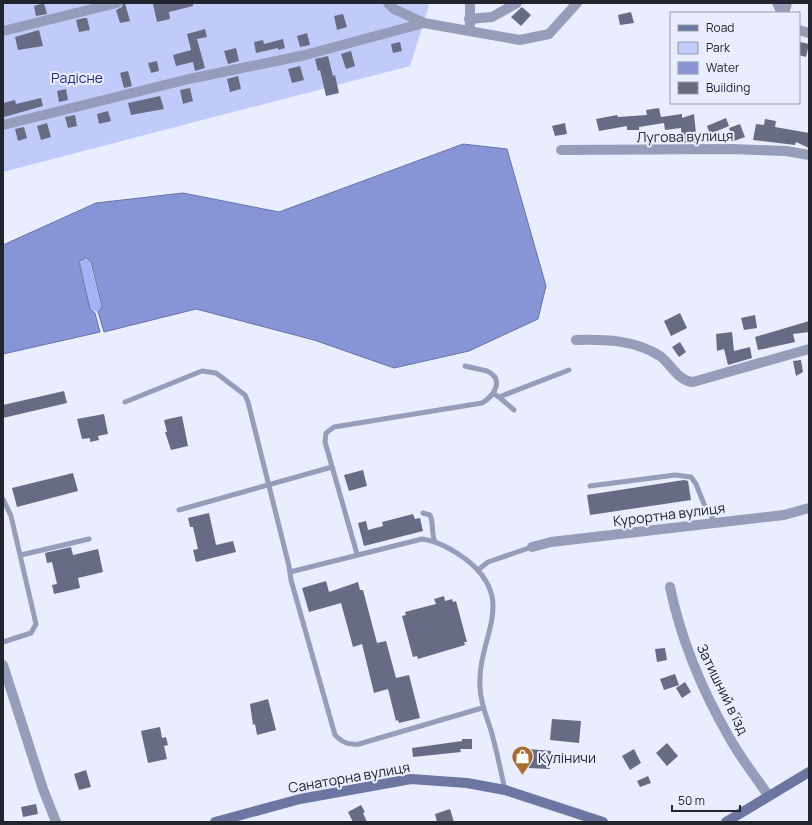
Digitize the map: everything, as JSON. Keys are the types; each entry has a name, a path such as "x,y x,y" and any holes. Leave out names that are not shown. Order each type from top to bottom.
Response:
{"street":[{"path":"3,31 117,3"},
{"path":"388,3 394,9 424,23 520,40 549,34 577,3"},
{"path":"470,3 469,19 472,32"},
{"path":"469,19 492,17 517,3"},
{"path":"777,3 782,12"},
{"path":"3,125 188,79 305,55 424,23"},
{"name":"Лугова вулиця","path":"562,150 731,149 786,151 809,155"},
{"path":"576,340 622,342 640,346 666,361 682,378 693,382 809,349"},
{"name":"Курортна вулиця","path":"532,547 550,542 784,515 809,508"},
{"name":"Затишний в’їзд","path":"670,587 682,636 703,688 729,738 768,795"},
{"path":"3,665 42,785 56,822"},
{"path":"726,822 768,795 809,772"},
{"name":"Санаторна вулиця","path":"215,822 300,799 411,779 467,783 505,790 603,822"}],"lane":[{"path":"357,554 324,439 328,431 332,428 482,403 494,394 495,382 491,374 465,366"},
{"path":"499,397 569,370"},
{"path":"125,402 202,371 216,373 245,394 290,572 335,736 341,741 353,745 359,744 482,708"},
{"path":"494,394 514,410"},
{"path":"179,510 332,467"},
{"path":"590,486 675,475 687,476 696,484 704,504 715,522"},
{"path":"3,499 11,516 36,624 31,633 3,642"},
{"path":"423,512 430,515 433,522 432,536 435,542"},
{"path":"21,555 89,539"},
{"path":"290,572 357,554 422,539 435,542 461,556 478,570 490,587 493,596 491,620 479,677 482,708 492,734 505,790"},
{"path":"478,570 488,562 532,547"}],"green space":[{"name":"Радісне","path":"3,3 427,3 429,6 410,66 3,172"}],"shaded area":[{"path":"83,259 90,262 101,306 101,309 97,312 90,309 80,265"}],"water":[{"path":"463,144 507,149 546,286 538,319 469,351 394,368 314,340 196,309 104,332 98,312 102,307 91,262 86,258 80,261 80,266 90,309 95,313 100,332 3,354 3,245 96,203 183,193 279,212"}],"building":[{"path":"44,3 47,14 36,16 34,6"},
{"path":"123,3 125,3 130,21 120,23 116,10 122,7"},
{"path":"193,3 193,6 169,12 170,19 157,22 153,4"},
{"path":"522,7 531,15 521,26 511,17"},
{"path":"631,12 634,23 620,25 618,15"},
{"path":"343,14 347,27 337,30 334,16"},
{"path":"87,18 90,30 79,32 76,20"},
{"path":"205,29 207,37 197,39 205,68 195,71 193,62 176,66 173,55 191,50 187,34"},
{"path":"39,30 43,46 18,50 15,37"},
{"path":"307,33 310,45 300,47 297,36"},
{"path":"283,39 285,48 256,53 254,42 263,40 264,44"},
{"path":"400,42 402,51 393,53 391,44"},
{"path":"800,42 809,44 806,57 800,55"},
{"path":"236,48 239,61 228,64 224,51"},
{"path":"351,51 355,66 346,69 341,54"},
{"path":"328,56 333,76 335,75 339,93 326,96 320,70 318,71 315,59"},
{"path":"157,61 159,71 151,73 148,63"},
{"path":"300,66 304,80 292,83 288,69"},
{"path":"128,71 132,86 124,88 120,73"},
{"path":"238,76 241,89 230,92 227,79"},
{"path":"190,88 193,101 183,104 180,90"},
{"path":"66,89 68,100 59,102 57,91"},
{"path":"160,96 164,109 131,115 128,103"},
{"path":"41,98 43,106 4,117 3,103 15,100 16,104"},
{"path":"659,108 661,117 682,114 682,118 694,114 697,143 682,143 681,128 665,130 664,123 639,127 639,130 627,130 627,126 599,131 596,119 617,115 618,117 647,115 646,110"},
{"path":"108,111 111,121 99,124 97,114"},
{"path":"75,115 77,126 68,128 65,117"},
{"path":"726,118 729,126 710,134 707,126"},
{"path":"765,119 776,121 775,127 809,133 809,148 796,142 795,145 753,140 756,124 764,125"},
{"path":"47,123 51,137 41,140 37,126"},
{"path":"565,123 567,134 555,136 552,126"},
{"path":"740,124 745,137 734,141 729,128"},
{"path":"24,127 27,138 18,141 15,129"},
{"path":"680,313 687,328 671,336 664,321"},
{"path":"755,315 757,328 744,330 741,318"},
{"path":"809,321 809,332 793,334 795,342 758,350 755,337"},
{"path":"732,332 734,351 750,347 752,358 728,365 724,349 717,351 716,334"},
{"path":"680,342 686,352 679,357 672,347"},
{"path":"801,360 803,372 796,376 793,361"},
{"path":"64,391 67,403 3,418 3,405"},
{"path":"104,414 108,434 98,436 99,440 90,442 90,438 82,439 77,419"},
{"path":"182,416 188,446 171,450 165,432 167,432 164,420"},
{"path":"363,470 367,486 349,491 344,475"},
{"path":"73,473 78,491 17,507 12,488"},
{"path":"684,480 688,481 691,500 590,515 587,495"},
{"path":"209,513 216,545 233,541 236,552 196,562 193,550 198,549 193,527 190,527 188,518"},
{"path":"413,514 415,519 420,518 423,531 364,546 358,523 366,521 368,530 383,526 382,522"},
{"path":"71,547 73,555 98,549 103,572 78,578 80,588 54,594 52,585 57,584 52,562 47,563 45,553"},
{"path":"326,581 329,592 358,582 360,590 363,590 377,643 386,641 396,678 409,675 420,718 399,723 398,720 396,721 388,689 374,693 362,644 353,647 341,603 309,612 302,588"},
{"path":"444,596 445,601 452,599 453,602 456,601 467,642 464,642 465,645 418,659 417,656 413,657 402,616 406,615 405,612 436,604 434,599"},
{"path":"665,648 667,660 657,662 655,649"},
{"path":"675,674 679,685 664,690 660,679"},
{"path":"685,682 691,692 682,698 676,688"},
{"path":"268,699 276,730 257,735 255,724 253,725 250,704"},
{"path":"552,719 581,721 579,743 550,740"},
{"path":"160,727 162,738 166,737 168,745 164,746 167,759 148,763 141,731"},
{"path":"462,739 472,739 472,749 460,749 461,752 413,757 412,748 462,741"},
{"path":"667,743 678,756 667,766 656,753"},
{"path":"529,749 551,751 550,769 528,768"},
{"path":"634,749 641,763 630,770 622,756"},
{"path":"86,770 91,787 79,790 74,774"},
{"path":"648,776 651,783 640,787 637,781"},
{"path":"36,804 38,814 23,817 21,807"},
{"path":"361,805 365,812 363,813 367,822 353,822 348,812"},
{"path":"450,809 454,822 437,822 435,814"}],"place":[{"name":"Куліничи","path":"523,776"}]}
